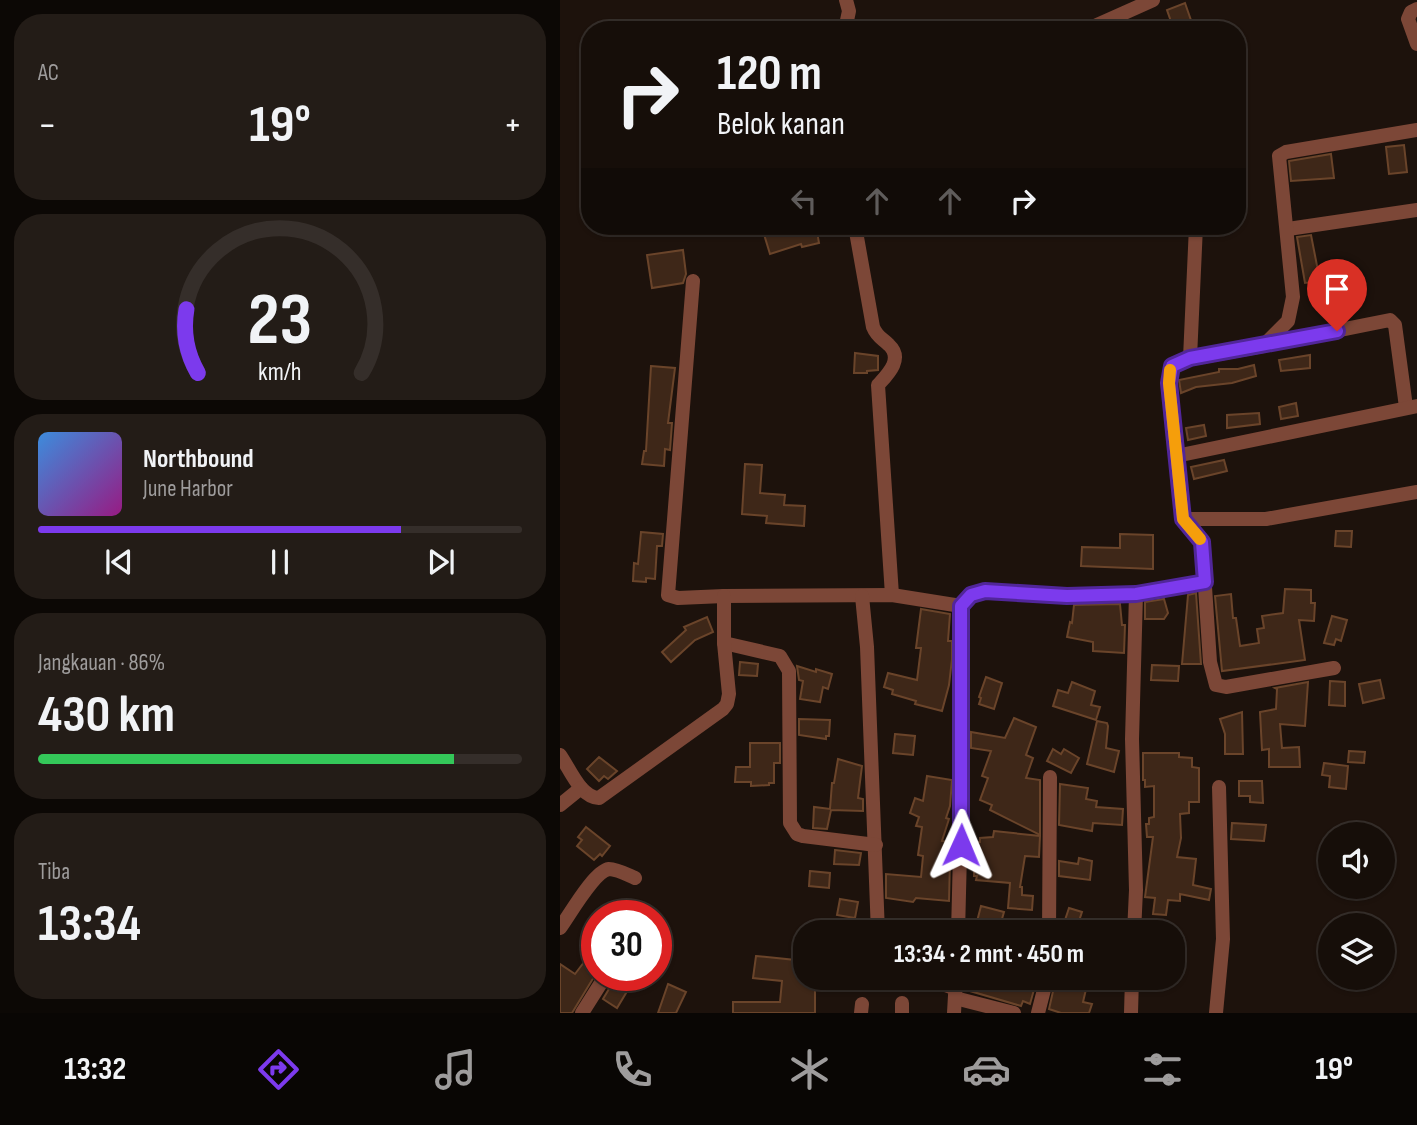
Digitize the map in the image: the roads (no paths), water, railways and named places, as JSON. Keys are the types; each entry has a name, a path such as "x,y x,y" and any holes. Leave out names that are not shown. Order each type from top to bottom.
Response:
{"street":[{"path":"846,0 849,11 847,21"},
{"path":"1106,21 1153,0"},
{"path":"1417,9 1411,12 1408,19 1417,44"},
{"path":"1263,346 1281,331 1288,321 1293,298 1288,229 1278,160 1282,154 1417,130"},
{"path":"1288,229 1417,210"},
{"path":"857,235 873,327 894,354 892,369 878,385 892,595"},
{"path":"1190,358 1196,235"},
{"path":"693,281 667,592 671,598 892,595 961,606"},
{"path":"1176,456 1411,406 1395,325 1390,320 1190,358 1175,363 1169,374 1176,456 1183,519 1202,542 1210,662 1216,685 1226,687 1334,668"},
{"path":"1183,519 1266,519 1417,492"},
{"path":"958,920 962,772 961,606 971,595 985,591 1067,596 1136,594 1205,582"},
{"path":"1135,920 1132,739 1136,594"},
{"path":"560,755 581,788 593,798 599,798 723,709 729,694 724,643 724,596"},
{"path":"862,596 867,647 878,920"},
{"path":"724,643 780,656 789,671 790,823 793,830 803,836 876,845"},
{"path":"1049,920 1050,777"},
{"path":"560,805 581,788"},
{"path":"1216,1013 1223,939 1219,788"},
{"path":"560,928 597,877 606,870 614,870 635,878"},
{"path":"1038,1013 1044,990"},
{"path":"1131,1013 1132,990"},
{"path":"582,1013 596,991"},
{"path":"956,995 1014,1013"}]}
